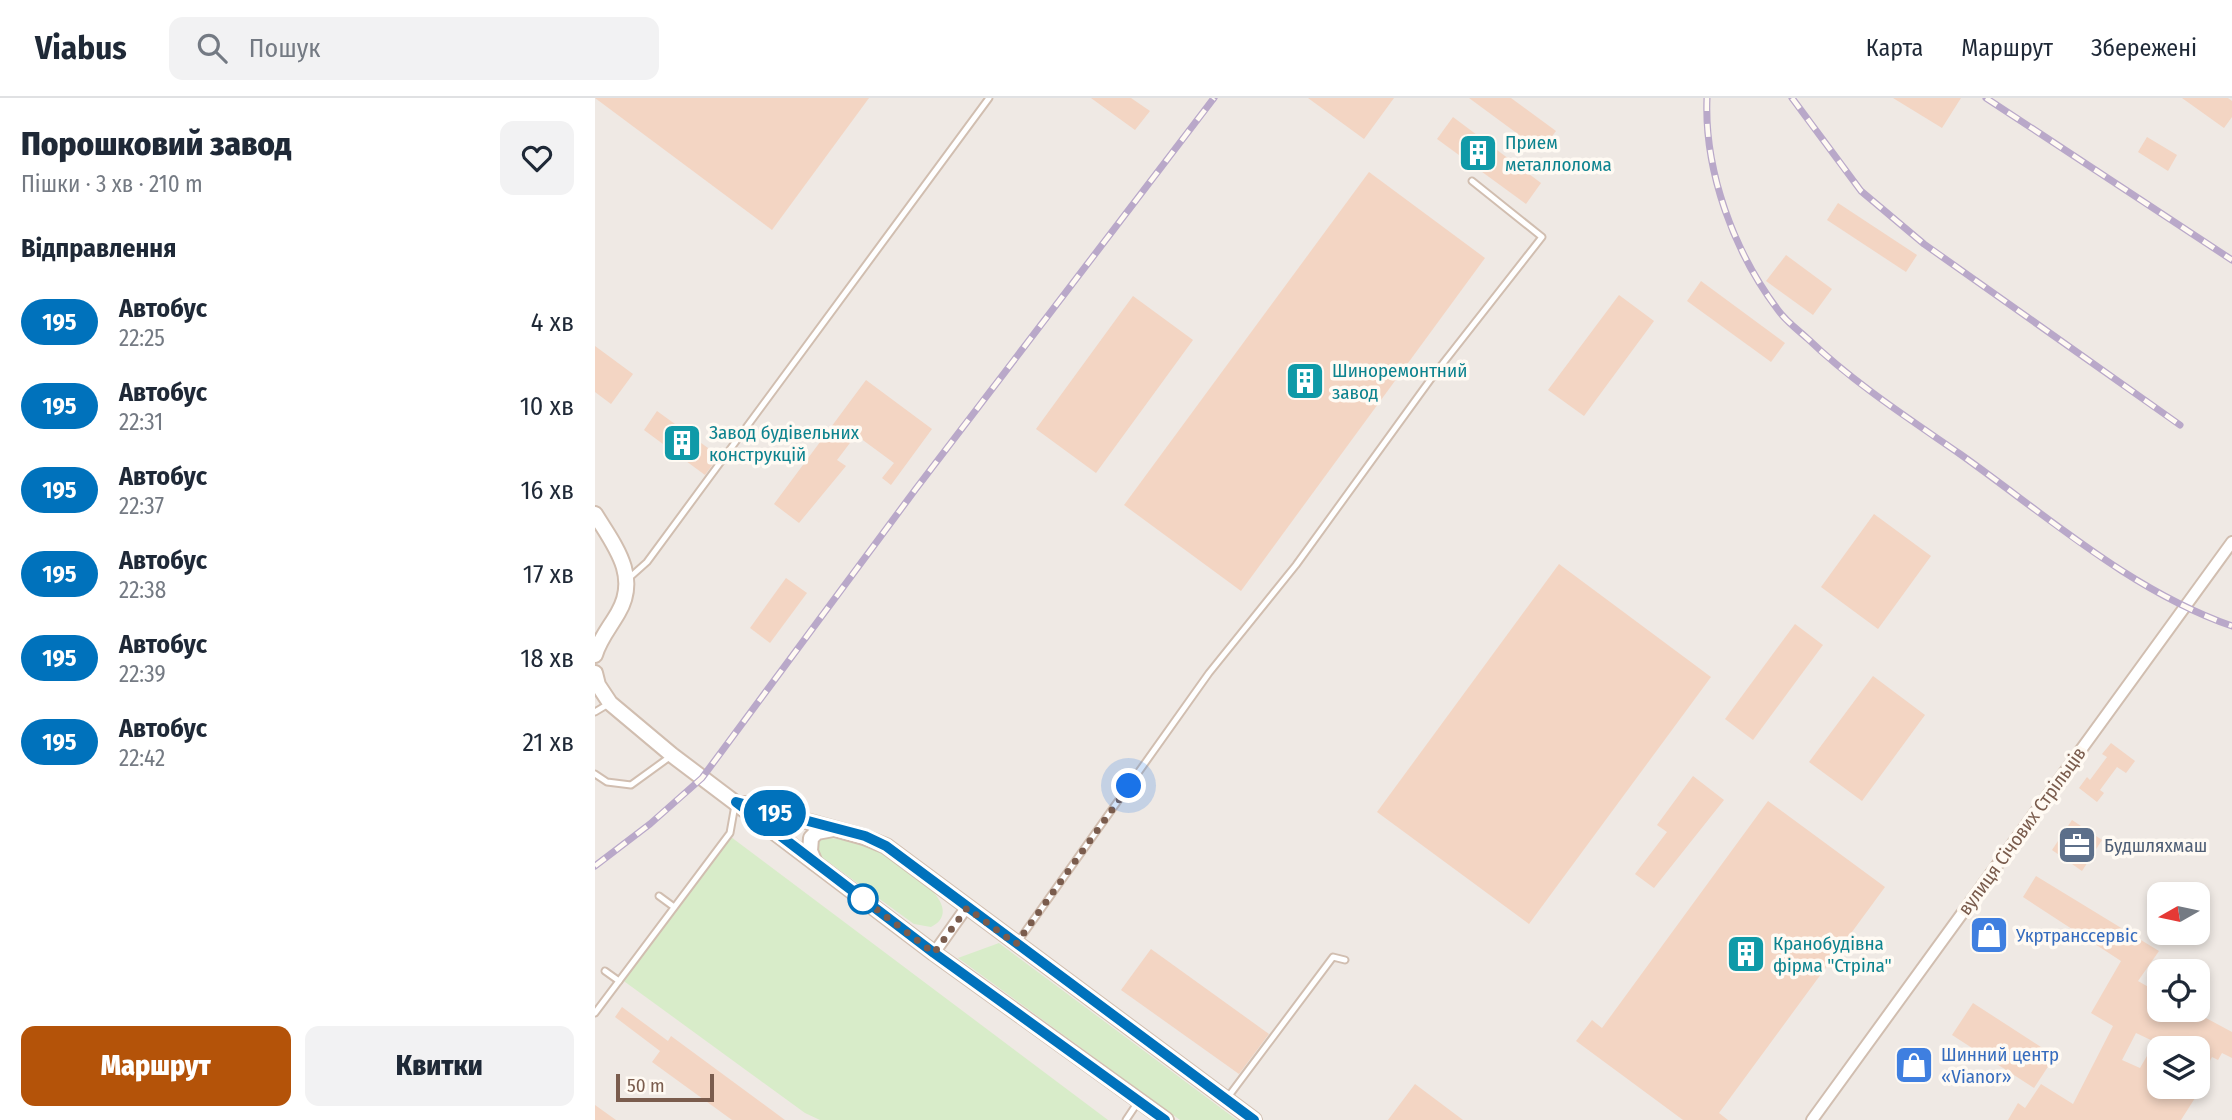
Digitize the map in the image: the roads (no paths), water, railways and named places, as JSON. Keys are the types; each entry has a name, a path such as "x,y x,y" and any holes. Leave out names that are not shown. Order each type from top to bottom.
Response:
{"street":[{"path":"595,514 623,560 628,579 622,606 595,655"},
{"name":"вулиця Січових Стрільців","path":"1812,1120 2232,542"},
{"path":"595,673 600,691 610,703 672,755 934,953 1165,1120"},
{"path":"736,802 834,828 886,846 1254,1120"},
{"path":"815,863 810,850 811,838 821,830 834,828"},
{"path":"934,953 967,908"}],"lane":[{"path":"628,579 647,562 989,98"},
{"path":"1016,944 1209,673 1296,565 1433,376 1542,237 1472,181"},
{"path":"595,712 610,703"},
{"path":"595,774 607,782 631,785 672,755"},
{"path":"595,1013 730,833 736,802"},
{"path":"659,896 674,907"},
{"path":"1226,1099 1333,957 1345,960"},
{"path":"605,971 619,981"},
{"path":"1126,1120 1139,1101"}],"railway":[{"path":"595,866 650,824 702,778 915,490 1214,98"},
{"path":"1707,98 1711,154 1725,210 1748,263 1785,318 1863,385 2090,550 2159,593 2232,626"},
{"path":"1792,98 1861,191 1924,244 2180,425"},
{"path":"1986,98 2232,260"}],"place":[{"name":"Прием металлолома","path":"1478,153"},
{"name":"Шиноремонтний завод","path":"1305,381"},
{"name":"Завод будівельних конструкцій","path":"682,443"},
{"name":"Будшляхмаш","path":"2077,845"},
{"name":"Укртранссервіс","path":"1989,935"},
{"name":"Кранобудівна фірма \"Стріла\"","path":"1746,954"},
{"name":"Шинний центр «Vianor»","path":"1914,1065"}]}
